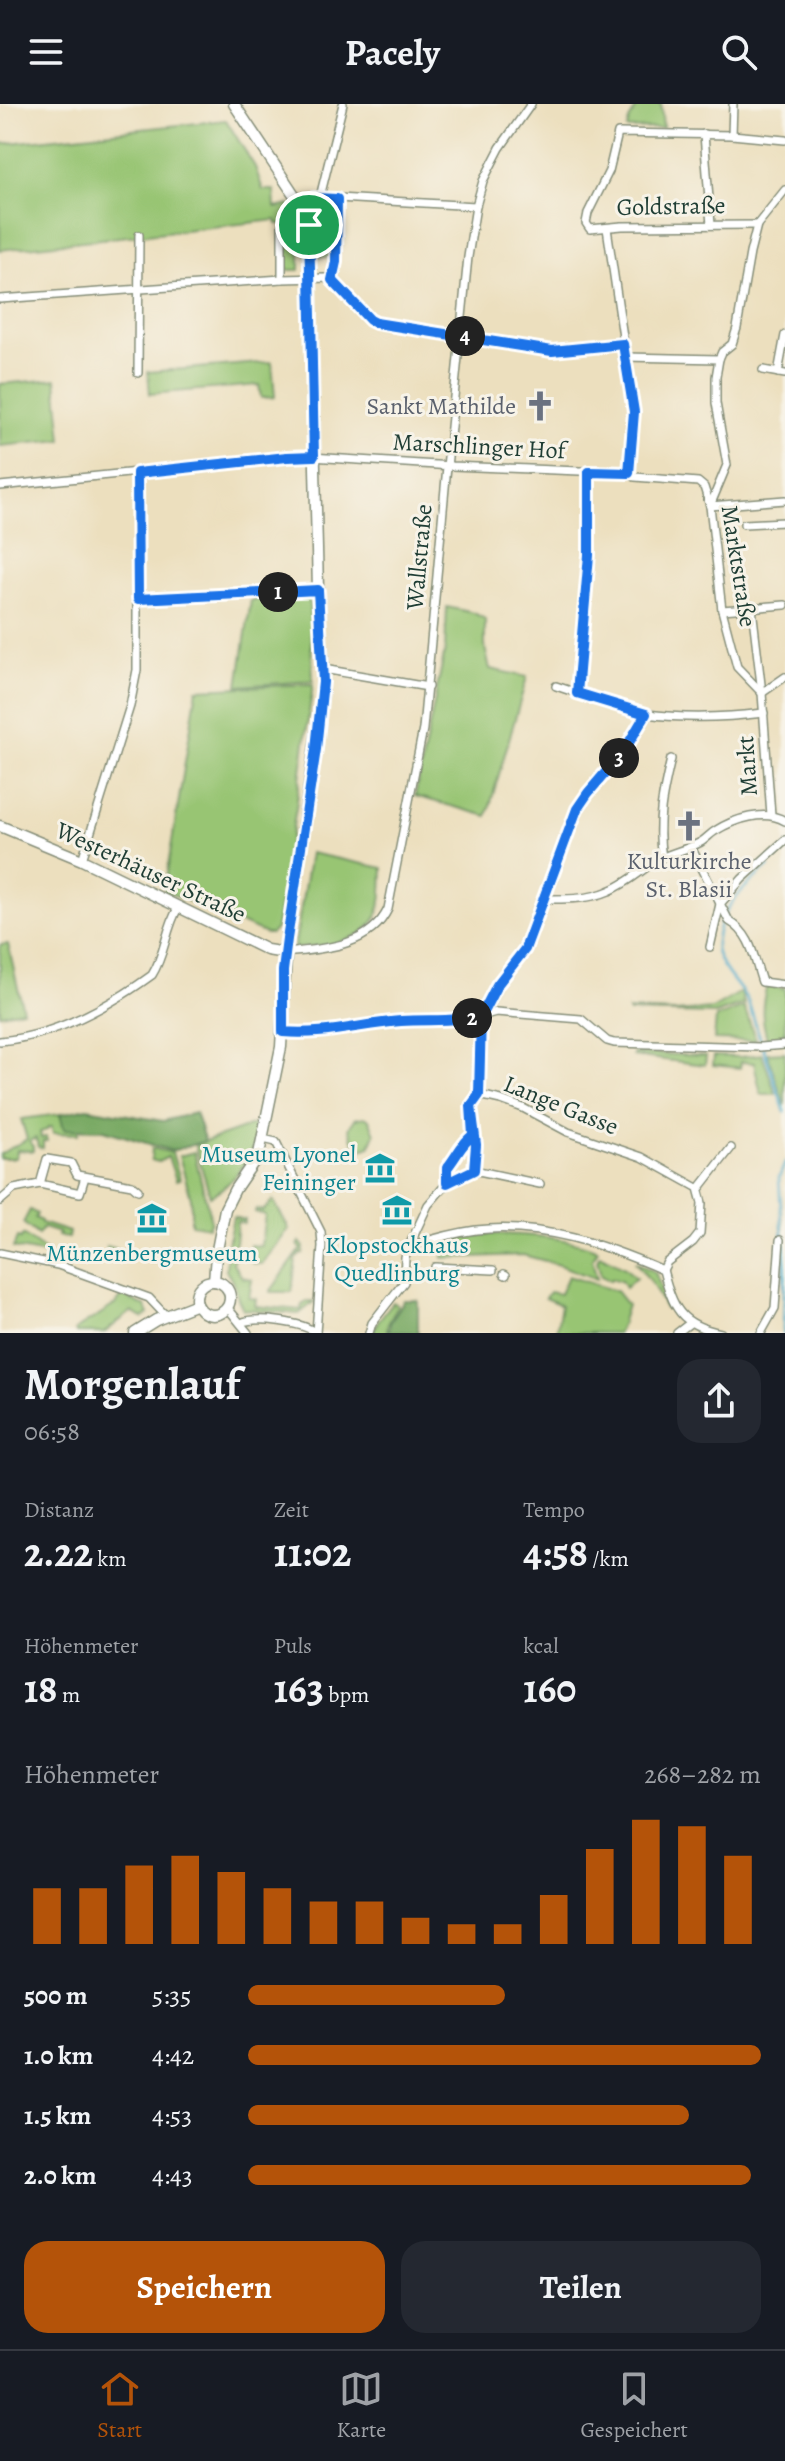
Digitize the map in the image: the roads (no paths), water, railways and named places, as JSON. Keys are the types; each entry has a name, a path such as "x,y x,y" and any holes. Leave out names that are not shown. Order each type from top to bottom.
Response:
{"main road":[{"path":"214,1281 217,1251 230,1198 254,1164 263,1139 283,1032 285,953 316,749 323,669 318,590 309,225 301,205 234,104"},
{"name":"Westerhäuser Straße","path":"0,826 82,860 267,950 285,953"},
{"path":"214,1281 228,1290 229,1300 220,1313 212,1314 202,1310 196,1296 206,1282 214,1281"},
{"path":"135,1333 165,1315 197,1304"}],"street":[{"path":"320,197 343,104"},
{"name":"Wallstraße","path":"285,953 349,942 368,933 383,919 388,909 423,729 447,466 476,206 483,181 500,148 531,104"},
{"path":"732,135 733,104"},
{"name":"Goldstraße","path":"704,134 618,133 609,171 588,213 586,226 590,229 757,225"},
{"path":"711,225 704,134 785,140"},
{"path":"785,192 757,225 737,328 732,344 719,359 716,403 727,465 710,506 785,500"},
{"path":"301,205 320,197 476,206"},
{"path":"332,280 336,262 337,199"},
{"path":"282,225 282,279"},
{"path":"607,228 634,412 629,473"},
{"path":"138,373 139,235"},
{"path":"0,299 309,278 332,280 376,323 552,351 623,344"},
{"path":"763,370 782,373 785,335"},
{"path":"625,357 719,359"},
{"name":"Marschlinger Hof","path":"0,486 314,456 447,466 629,473 635,477 689,480"},
{"path":"577,693 589,555 589,472"},
{"path":"82,860 130,706 137,670 137,473"},
{"name":"Marktstraße","path":"689,480 704,487 710,506 722,610 737,667 762,693"},
{"path":"744,524 785,522"},
{"path":"138,599 318,590"},
{"path":"722,610 785,605"},
{"name":"Markt","path":"752,608 771,815"},
{"path":"323,669 428,687"},
{"path":"762,693 785,677"},
{"name":"Markt","path":"556,686 646,714 725,718 764,713"},
{"path":"481,1016 497,985 525,949 577,809 624,751 646,714"},
{"path":"662,858 659,808 671,759"},
{"path":"543,899 579,899 601,894 626,883 662,858 691,847 725,826 752,817 771,815 785,821"},
{"path":"710,947 723,909 742,879 785,840"},
{"path":"691,847 729,921 739,926 747,936 762,982 785,985"},
{"path":"0,1041 58,1028 143,981 157,967 178,908"},
{"path":"283,1032 323,1032 399,1021 470,1019 496,1012 581,1019 607,1041 614,1043 785,1045"},
{"name":"Lange Gasse","path":"481,1016 479,1095 523,1108 568,1132 642,1157 699,1189"},
{"path":"474,1170 476,1145 471,1106 479,1095"},
{"path":"447,1183 447,1168 462,1143 473,1135"},
{"path":"241,1323 253,1319 266,1320 303,1326 316,1333 321,1232 276,1142 263,1139"},
{"path":"721,1333 690,1323 674,1306 663,1270 667,1262 699,1235 702,1203 699,1189 731,1148"},
{"path":"40,1184 47,1159 71,1163 77,1175 132,1185 138,1190"},
{"path":"369,1333 372,1323 404,1282 405,1257 409,1246 431,1200 447,1183 474,1170 540,1184"},
{"path":"0,1201 14,1189 40,1184 80,1193 85,1177"},
{"path":"409,1246 466,1232 514,1229 578,1238 663,1270"},
{"path":"761,1333 775,1308 780,1240"},
{"path":"0,1253 58,1265 149,1298 165,1315"},
{"path":"435,1267 493,1270"},
{"path":"227,1307 248,1333"},
{"path":"677,1333 690,1323"}],"waterway":[{"path":"769,866 744,888 724,914 716,948 723,967 748,1002 785,1112"},
{"path":"783,1333 785,1269 779,1178 785,1163"}],"place":[{"name":"Sankt Mathilde","path":"540,406"},
{"name":"Kulturkirche St. Blasii","path":"689,826"},
{"name":"Museum Lyonel Feininger","path":"380,1168"},
{"name":"Klopstockhaus Quedlinburg","path":"397,1210"},
{"name":"Münzenbergmuseum","path":"152,1218"}]}
